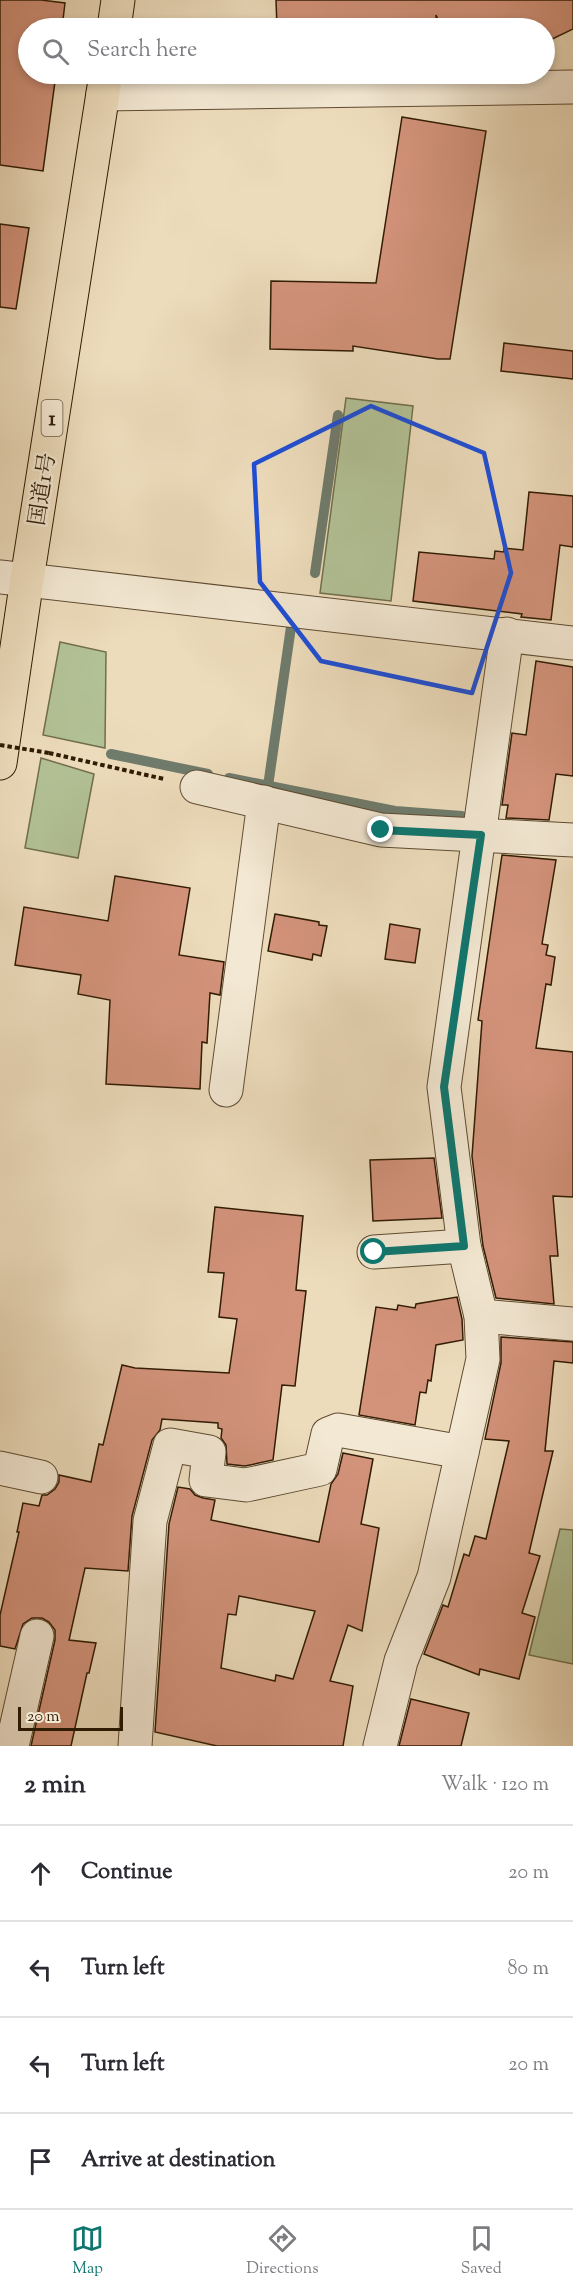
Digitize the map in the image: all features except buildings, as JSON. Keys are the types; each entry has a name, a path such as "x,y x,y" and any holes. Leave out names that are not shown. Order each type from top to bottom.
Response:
{"highway":[{"path":"115,18 118,0"},
{"name":"国道1号","path":"0,754 13,578 105,84"}],"street":[{"path":"105,84 573,87"},
{"path":"13,578 573,643"},
{"path":"380,1746 401,1661 434,1576 483,1359 481,1316 464,1246 444,1087 481,835 507,634"},
{"path":"196,787 381,830 573,840"},
{"path":"226,1090 264,802"},
{"path":"374,1252 464,1246"},
{"path":"481,1316 573,1324"},
{"path":"135,1746 150,1521 170,1445 209,1452 206,1480 246,1485 320,1469 328,1434 338,1430 462,1452"},
{"path":"0,1468 41,1477"},
{"path":"12,1746 37,1636"}],"path":[{"path":"0,754 49,753 196,787"}],"highlighted area":[{"path":"371,406 484,453 511,573 472,693 321,661 260,582 254,464"}],"green space":[{"path":"346,398 413,406 391,601 320,593"},
{"path":"60,642 106,652 105,748 43,735"},
{"path":"41,758 94,774 78,858 25,848"},
{"path":"560,1529 573,1530 573,1664 529,1655"}],"waterway":[{"path":"315,573 338,415"},
{"path":"268,786 291,627"},
{"path":"111,754 208,774"},
{"path":"229,778 395,811 462,816"}],"route":[{"path":"374,1252 464,1246 444,1087 481,835 381,830"}]}
